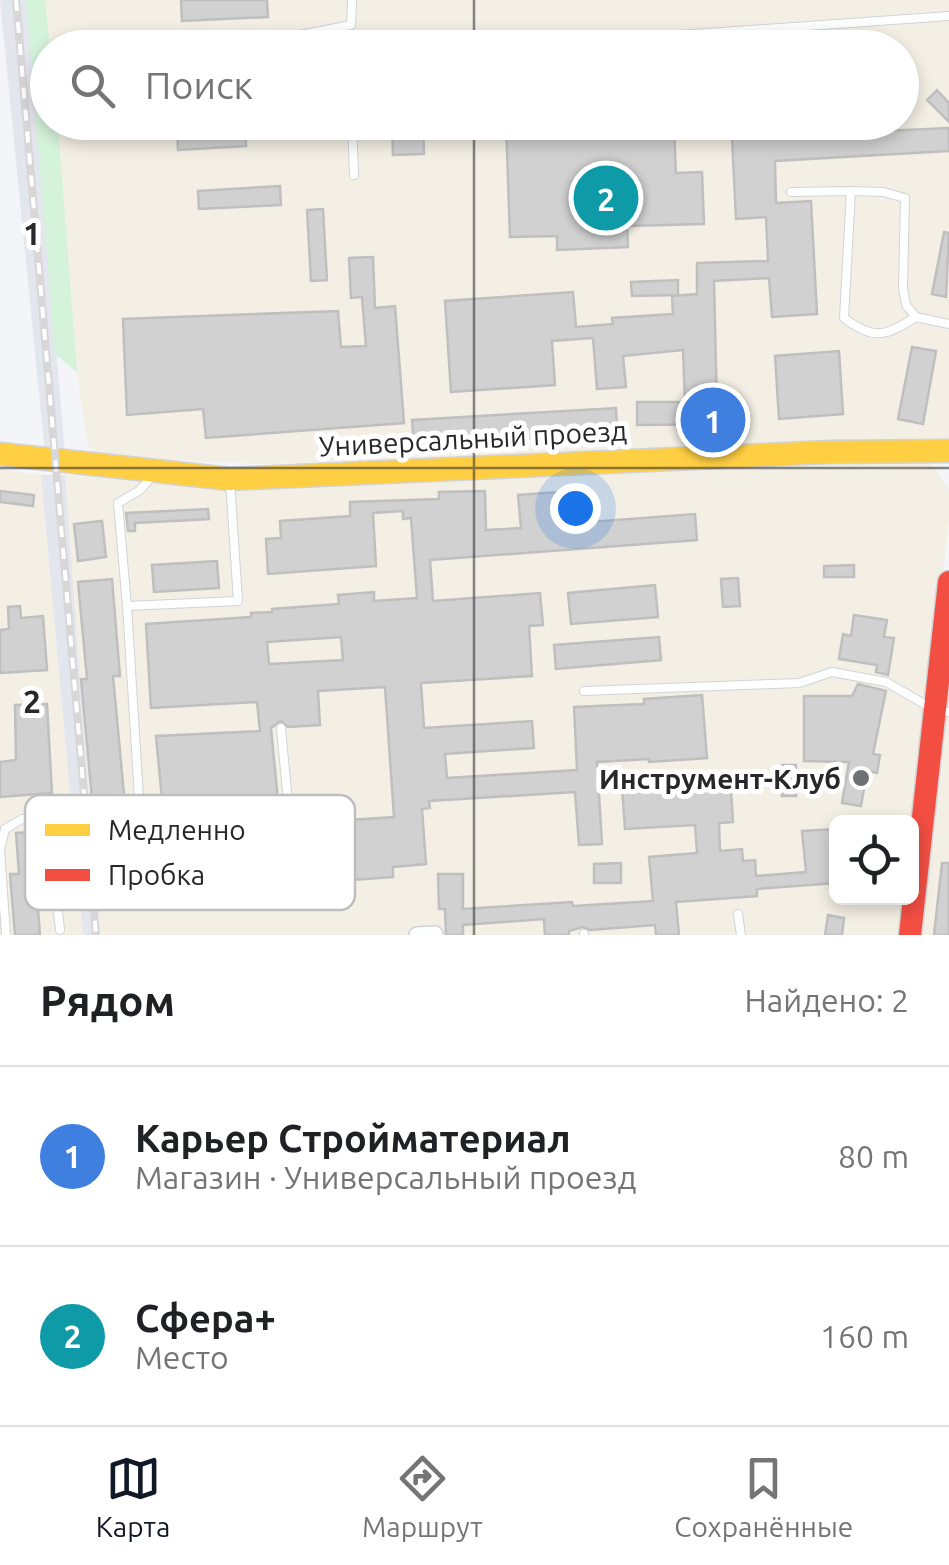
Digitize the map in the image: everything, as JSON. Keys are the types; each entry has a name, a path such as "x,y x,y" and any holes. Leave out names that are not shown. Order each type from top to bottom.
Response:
{"street":[{"name":"Универсальный проезд","path":"0,454 230,478 829,452 949,451"},
{"path":"910,935 942,711 949,582"},
{"path":"418,935 435,934"}],"lane":[{"path":"326,30 351,25 352,0"},
{"path":"750,30 949,16"},
{"path":"353,140 354,175"},
{"path":"852,191 844,318 864,333 890,333 916,316"},
{"path":"791,192 883,192 905,198 906,305 916,316 949,324"},
{"path":"139,795 118,503 140,490 157,471"},
{"path":"127,606 238,600 230,478"},
{"path":"584,690 800,682 832,672 886,682 942,711"},
{"path":"281,728 287,795"},
{"path":"6,935 0,850 5,829 25,820"},
{"path":"58,910 60,930"},
{"path":"738,914 740,935"}],"shaded area":[{"path":"0,0 26,0 30,140 38,140 65,453 45,454"},
{"path":"45,0 949,0 949,440 260,464 104,456 88,446 77,372 59,140 919,140 919,30 48,30"},
{"path":"930,460 949,490 949,518 918,815 829,815 829,905 907,905 904,935 99,935 97,910 355,910 355,795 89,795 65,475 246,491"},
{"path":"0,469 41,475 70,795 25,795 25,910 81,910 83,935 0,935"},
{"path":"41,475 65,475 89,795 70,795"},
{"path":"949,664 949,935 920,935"},
{"path":"81,910 97,910 99,935 83,935"}],"green space":[{"path":"26,0 45,0 48,30 30,30 30,49"},
{"path":"37,140 59,140 77,372 55,354"}],"building":[{"path":"181,0 267,0 268,17 182,21"},
{"path":"937,90 949,103 949,122 927,100"},
{"path":"949,128 949,151 775,161 776,203 811,201 817,314 772,317 769,278 714,281 717,409 741,409 741,424 637,425 637,402 685,402 683,350 623,356 626,387 597,389 593,338 552,341 555,385 451,392 445,301 573,292 576,327 613,324 612,318 673,314 672,296 697,294 697,263 768,261 766,217 736,219 732,140 919,140 919,129"},
{"path":"178,140 246,140 246,146 178,150"},
{"path":"393,140 424,140 424,154 393,155"},
{"path":"507,140 675,140 676,173 702,172 704,224 627,226 628,247 557,250 557,236 510,237"},
{"path":"280,186 281,205 199,209 198,191"},
{"path":"323,209 327,280 311,281 307,210"},
{"path":"944,232 949,233 946,297 932,294"},
{"path":"373,257 375,308 395,306 404,423 206,438 203,409 127,415 123,319 338,311 341,347 366,346 362,297 351,298 349,258"},
{"path":"678,280 678,295 632,296 631,282"},
{"path":"912,347 936,351 923,424 898,419"},
{"path":"839,351 843,414 779,419 775,356"},
{"path":"616,408 617,429 573,431 573,436 414,445 412,420"},
{"path":"587,490 590,522 695,514 697,540 430,560 433,601 540,593 543,625 529,626 532,676 421,683 424,728 532,721 534,748 445,754 447,778 577,770 574,707 644,704 644,699 702,695 707,758 597,762 602,844 579,845 575,792 429,801 430,808 422,809 426,864 393,867 393,877 355,880 355,820 394,817 385,687 318,691 320,725 288,727 281,721 271,728 277,795 162,795 156,736 260,731 257,702 151,708 146,624 251,617 251,613 272,609 339,604 338,595 374,592 374,601 417,598 411,518 403,519 403,511 373,513 376,566 268,574 266,539 281,538 280,521 350,516 350,502 439,499 439,492 485,491 486,530 521,528 518,495","holes":["341,637 343,660 269,664 267,642"]},
{"path":"0,491 34,495 33,506 0,502"},
{"path":"208,509 209,519 135,523 135,531 128,531 126,513"},
{"path":"102,521 106,557 78,561 74,524"},
{"path":"217,561 219,588 154,592 152,565"},
{"path":"854,565 854,577 824,577 824,566"},
{"path":"738,578 740,606 723,607 721,579"},
{"path":"112,579 120,676 113,676 124,795 92,795 81,679 87,679 78,582"},
{"path":"655,585 658,617 571,624 568,593"},
{"path":"20,606 21,618 43,616 47,670 0,673 0,630 9,629 8,607"},
{"path":"854,615 887,620 884,637 894,638 888,675 876,672 877,665 839,659 843,634 851,636"},
{"path":"659,637 661,660 556,669 554,645"},
{"path":"858,684 886,691 873,754 880,755 877,773 867,771 861,806 842,803 849,762 804,761 804,696 852,696"},
{"path":"47,704 52,793 0,797 0,762 16,760 15,705"},
{"path":"782,765 796,765 796,796 782,796"},
{"path":"730,774 733,822 719,823 720,851 742,849 743,861 755,860 756,876 806,872 802,831 829,829 829,884 757,889 757,896 676,902 679,935 656,935 655,925 590,930 583,927 569,931 569,935 545,935 544,919 463,925 463,935 446,935 445,909 439,909 438,874 463,874 463,909 653,901 649,857 697,853 695,825 625,829 622,787 701,782 701,776"},
{"path":"25,832 25,910 38,910 40,935 15,935 10,874 19,874 16,833"},
{"path":"621,863 621,883 594,883 594,864"},
{"path":"942,863 949,863 949,935 934,935"},
{"path":"828,915 844,918 842,935 825,935"}],"railway":[{"path":"16,0 84,795"},
{"path":"94,910 96,935"}],"traffic: slow":[{"path":"0,454 230,479 829,452 949,451"}],"traffic: jam":[{"path":"910,935 949,582"}],"place":[{"name":"Сфера+","path":"606,198"},
{"name":"Карьер Стройматериал","path":"713,420"},
{"name":"Инструмент-Клуб","path":"861,778"}]}
